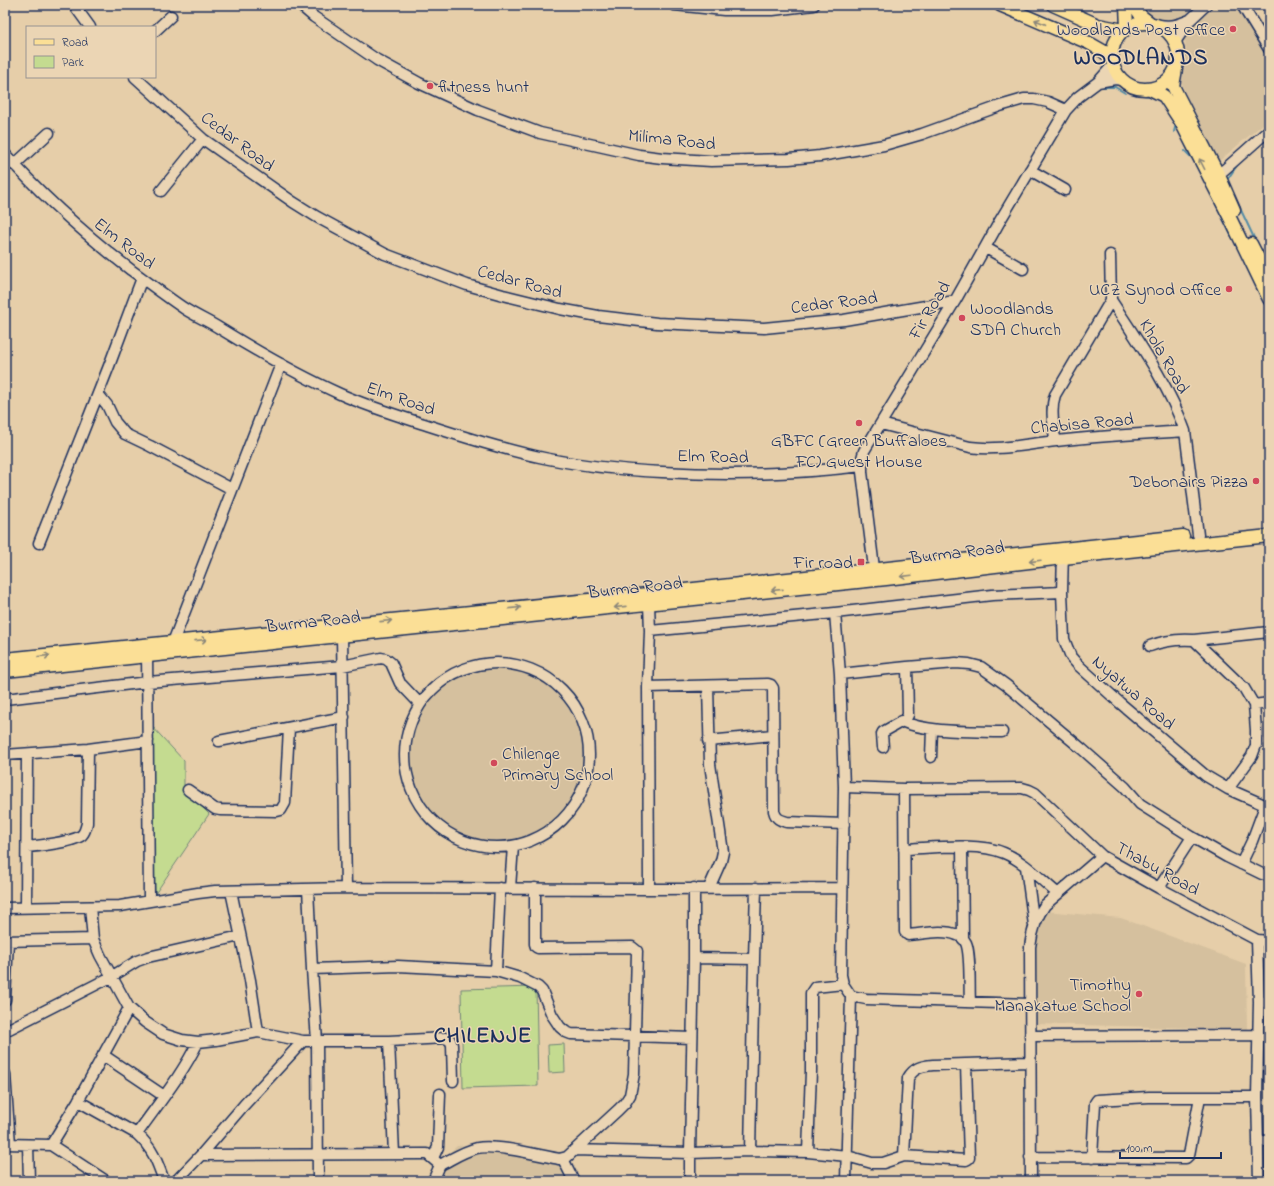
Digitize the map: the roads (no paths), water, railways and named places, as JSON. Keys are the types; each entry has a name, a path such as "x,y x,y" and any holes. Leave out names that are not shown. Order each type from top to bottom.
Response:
{"main road":[{"path":"1000,5 1089,43 1104,51 1112,62 1116,73 1130,86 1140,89 1150,89 1162,84 1172,75 1176,68"},
{"path":"1053,5 1098,25 1125,29"},
{"path":"1125,29 1126,5"},
{"path":"1134,5 1141,16 1166,30 1175,42 1178,55 1173,86 1214,177 1231,220 1269,298"},
{"path":"1112,62 1113,46 1119,34 1137,23 1154,24"},
{"path":"1150,89 1163,95 1170,105 1214,177 1269,279"},
{"name":"Burma Road","path":"5,660 342,636 649,604 1198,535 1269,528"},
{"name":"Burma Road","path":"1063,553 1269,536"},
{"name":"Burma Road","path":"5,671 148,651 173,642 640,595 875,575"}],"street":[{"path":"74,5 89,26"},
{"name":"Milima Road","path":"300,5 314,18 377,60 419,83 478,110 540,133 576,142 647,156 711,161 789,160 877,146 915,136 1024,99 1034,99 1048,102 1066,110"},
{"path":"674,5 724,10 772,10 814,5"},
{"path":"1175,42 1190,20 1206,5"},
{"path":"1242,5 1269,49"},
{"path":"156,30 171,16"},
{"path":"1154,24 1170,26 1190,20"},
{"name":"Fir Road","path":"875,575 862,466 864,451 955,301 1001,219 1066,110 1078,97 1098,82 1112,62"},
{"name":"Cedar Road","path":"136,78 203,139 316,217 385,254 467,285 503,295 560,309 598,316 657,323 764,328 844,320 955,301"},
{"name":"Fir Road","path":"1098,82 1115,79 1122,80"},
{"path":"1214,177 1269,130"},
{"path":"14,165 49,133"},
{"path":"161,191 203,139"},
{"name":"Elm Road","path":"5,154 59,210 98,244 142,278 186,309 253,350 340,394 376,408 508,450 568,462 630,470 710,474 799,473 862,466"},
{"path":"1030,170 1065,190"},
{"path":"986,248 1023,269"},
{"path":"1055,441 1052,403 1055,395 1111,300 1110,255"},
{"path":"39,543 142,278"},
{"name":"Khola Road","path":"1111,300 1138,341 1174,403 1185,431"},
{"path":"173,642 281,364"},
{"path":"98,394 107,406 115,422 125,434 232,489"},
{"name":"Chabisa Road","path":"881,424 983,449 997,449 1055,441 1185,431"},
{"path":"1185,431 1198,535"},
{"name":"Nyatwa Road","path":"1063,553 1062,592 1064,639 1071,657 1078,666 1168,745 1206,776 1228,789 1267,807"},
{"path":"650,631 835,613 992,595 1062,592"},
{"path":"649,604 649,889"},
{"path":"835,613 840,674 844,787 841,975 843,984 851,996 846,1181"},
{"path":"1150,646 1159,642 1170,640 1194,640 1269,632"},
{"path":"342,636 346,888"},
{"path":"1194,640 1244,688 1254,705 1256,745 1252,756 1228,789"},
{"path":"148,651 149,901"},
{"path":"5,699 148,682 342,666 381,658 386,659 391,663 400,683 420,704"},
{"path":"494,663 519,666 542,675 553,682 562,690 574,705 583,722 589,746 588,771 580,794 567,815 548,832 525,843 513,846 484,846 463,841 444,831 423,811 415,799 409,786 406,772 404,758 405,744 412,716 420,704 436,685 457,672 469,667 494,663"},
{"path":"840,674 956,663 981,667 1082,749 1125,787 1140,804 1192,837 1241,864 1269,876"},
{"path":"884,747 883,732 906,719 908,715 907,667"},
{"path":"648,687 771,685 773,688 775,816 779,820 787,822 844,824"},
{"path":"708,686 708,741 712,782 723,852 721,861 709,888"},
{"path":"1254,705 1269,703"},
{"path":"219,741 344,717"},
{"path":"902,721 916,727 932,729 1002,732"},
{"path":"188,790 215,809 281,810 285,803 289,728"},
{"path":"931,757 932,729"},
{"path":"708,741 774,735"},
{"path":"5,755 88,749 148,741"},
{"path":"26,847 70,840 82,835 86,830 88,749"},
{"path":"26,908 27,754"},
{"path":"844,787 904,789 1022,788 1035,793 1102,856"},
{"path":"904,789 906,934 950,933 963,938"},
{"path":"1241,864 1267,807"},
{"path":"1159,888 1192,837"},
{"path":"496,971 505,888 513,846"},
{"path":"904,850 962,847 988,848 1004,853 1026,867 1057,893"},
{"path":"962,847 963,938 967,945 968,954 970,1002"},
{"name":"Thabu Road","path":"1030,1181 1030,947 1034,926 1041,911 1057,893 1102,856 1257,940"},
{"path":"1026,867 1034,926"},
{"path":"5,908 120,906 144,903 198,892 346,888 842,888"},
{"path":"436,1162 484,1147 563,1159 618,1110 630,1095 634,1074 637,951 632,947 536,947 535,888"},
{"path":"690,1181 694,888"},
{"path":"750,1151 756,888"},
{"path":"308,889 317,1041 318,1181"},
{"path":"231,891 250,980 258,1032"},
{"path":"90,907 93,939 111,977 129,1008 144,1022 163,1034 182,1040 198,1042 258,1032 317,1041 389,1041 445,1038 450,1040 452,1045 453,1081"},
{"path":"5,1031 111,977 136,961 240,936"},
{"path":"5,1000 6,940 93,939"},
{"path":"1259,1181 1257,1097 1258,1035 1264,1002 1257,940 1269,941"},
{"path":"694,958 754,959"},
{"path":"312,969 398,966 496,971 520,978 538,987 542,991 552,1015 560,1027 571,1034 692,1038"},
{"path":"808,1152 811,1071 811,993 815,987 843,984"},
{"path":"851,996 866,999 1030,1004"},
{"path":"51,1145 78,1101 129,1008"},
{"path":"1030,1036 1258,1035"},
{"path":"176,1181 303,1040"},
{"path":"389,1041 394,1154"},
{"path":"137,1134 188,1062 198,1042"},
{"path":"103,1055 164,1096"},
{"path":"904,1156 908,1078 912,1071 922,1066 933,1065 1030,1062"},
{"path":"574,1150 690,1153 750,1151 808,1152 847,1156 872,1163 883,1162 904,1156 966,1160 969,1158 966,1064"},
{"path":"5,1074 7,1144 51,1145 106,1181"},
{"path":"433,1181 438,1147 440,1094"},
{"path":"1092,1158 1095,1103 1097,1100 1200,1096 1257,1097"},
{"path":"1030,1157 1186,1158 1189,1155 1200,1096"},
{"path":"78,1101 137,1134 150,1148 164,1181"},
{"path":"1258,1143 1269,1140"},
{"path":"28,1145 29,1181"},
{"path":"201,1155 427,1154 436,1162"},
{"path":"563,1159 574,1181"}],"waterway":[{"path":"1099,87 1115,87 1125,93"},
{"path":"1134,94 1152,96"},
{"path":"1174,132 1175,123"},
{"path":"1185,151 1192,158"},
{"path":"1228,183 1227,180 1238,164"},
{"path":"1216,204 1232,237"},
{"path":"1239,206 1255,240"},
{"path":"1265,303 1269,309"}],"place":[{"name":"Woodlands Post Office","path":"1233,29"},
{"name":"fitness hunt","path":"430,86"},
{"name":"UCZ Synod Office","path":"1229,289"},
{"name":"Woodlands SDA Church","path":"962,318"},
{"name":"GBFC (Green Buffaloes FC) Guest House","path":"859,423"},
{"name":"Debonairs Pizza","path":"1256,481"},
{"name":"Fir road","path":"861,562"},
{"name":"Chilenge Primary School","path":"494,763"},
{"name":"Timothy Manakatwe School","path":"1139,994"}],"district":[{"name":"WOODLANDS","path":"1141,56"},
{"name":"CHILENJE","path":"483,1034"}]}
